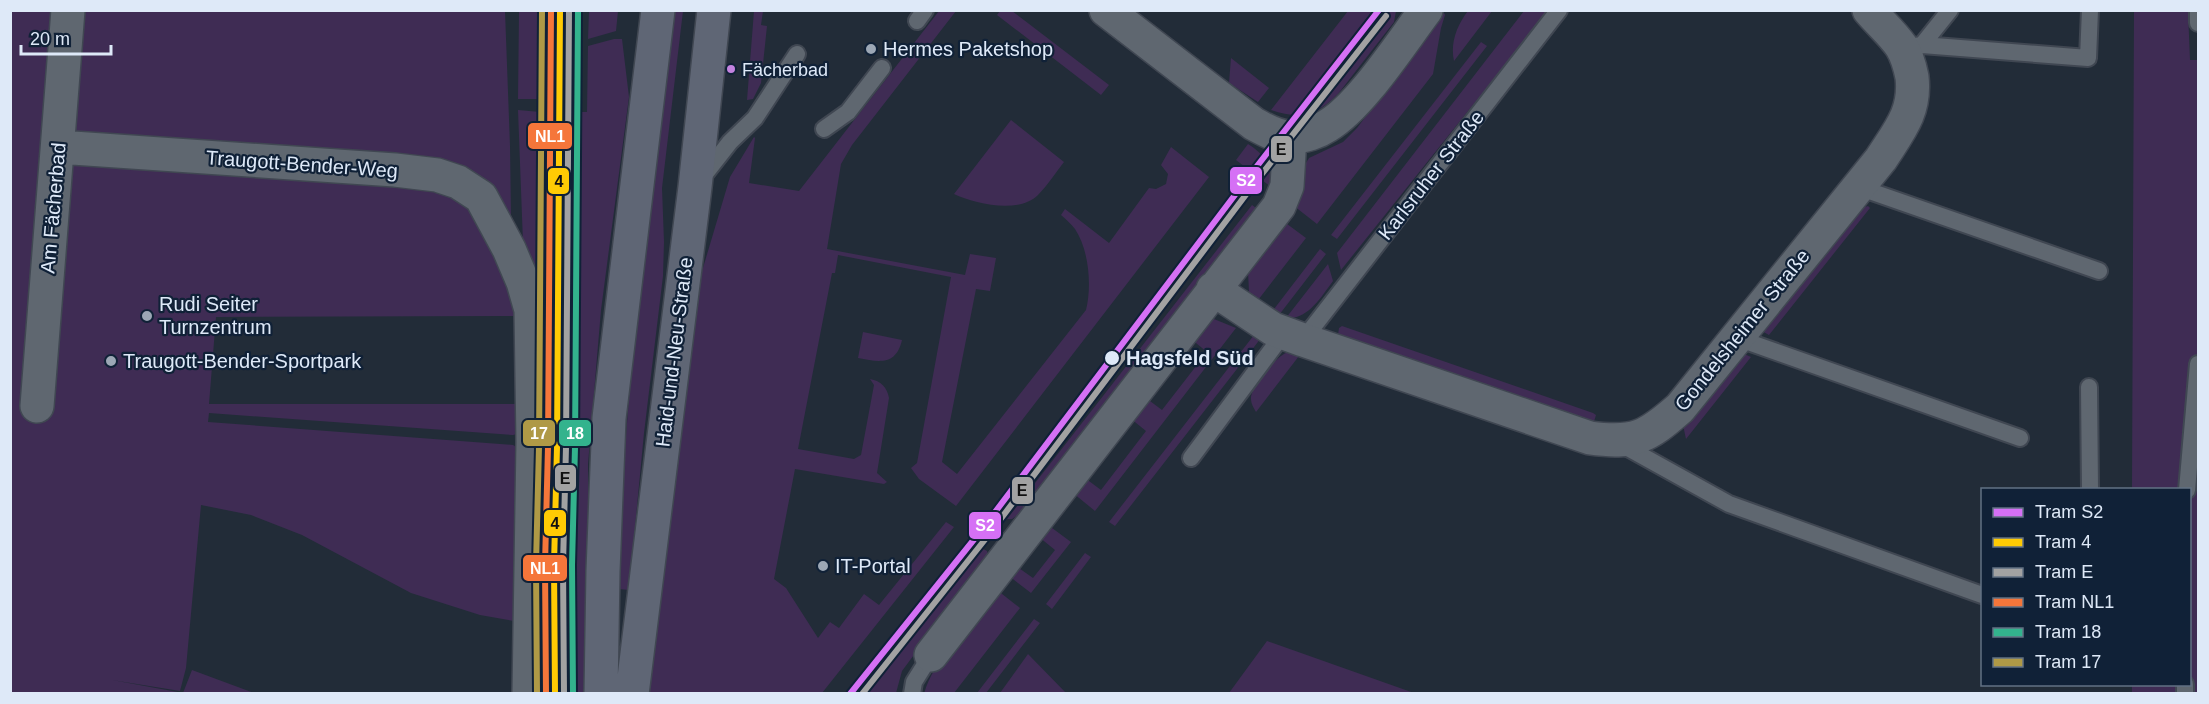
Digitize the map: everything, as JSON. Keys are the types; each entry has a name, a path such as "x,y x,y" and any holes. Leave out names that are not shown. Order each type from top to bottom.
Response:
{"main road":[{"path":"601,693 609,418 658,10"},
{"name":"Haid-und-Neu-Straße","path":"632,693 695,187 714,10"}],"street":[{"name":"Am Fächerbad","path":"37,406 68,10"},
{"path":"1106,10 1254,124 1267,131 1290,137 1317,131 1338,117 1357,99 1426,10"},
{"name":"Gondelsheimer Straße","path":"1213,289 1255,318 1293,336 1590,438 1615,441 1639,437 1665,421 1680,408 1881,159 1905,122 1911,107 1913,87 1912,46 1869,10"},
{"path":"932,655 1282,200 1287,186 1290,137"},
{"name":"Traugott-Bender-Weg","path":"58,147 395,170 436,175 458,182 481,197 509,249 523,282 531,310 533,442 529,693"}],"lane":[{"name":"Karlsruher Straße","path":"1191,458 1559,10"},
{"path":"1912,46 1950,10"},
{"path":"1912,46 2088,58 2090,10"},
{"path":"2198,10 2199,23"},
{"path":"695,187 730,142 755,118 797,54"},
{"path":"824,129 848,112 882,68"},
{"path":"1858,187 2099,270"},
{"path":"1737,338 2020,438"},
{"path":"2187,488 2199,364"},
{"path":"2089,387 2090,488"},
{"path":"1615,441 1729,504 1981,594"},
{"path":"912,693 914,682 932,655"}],"shaded area":[{"name":"Traugott-Bender-Sportpark","path":"10,11 505,11 511,218 500,260 519,316 216,317 209,404 521,404 521,433 513,435 209,413 208,422 513,445 520,449 520,622 480,615 411,593 302,535 251,515 201,505 186,668 180,691 112,680 183,693 11,693"},
{"path":"519,11 539,11 538,99 518,99"},
{"path":"589,11 618,11 616,31 588,39"},
{"path":"675,11 683,11 662,188 663,276 644,433 629,590 619,589 621,516 631,371"},
{"path":"754,11 763,11 761,25 767,26 761,83 753,99 747,100"},
{"path":"939,11 956,11 852,145 841,164 827,249 965,275 970,254 996,258 990,291 976,289 942,462 957,474 1086,310 1089,279 1086,258 1075,229 1061,215 1065,209 1109,243 1149,188 1156,189 1166,184 1168,174 1161,165 1171,147 1209,177 956,506 919,479 911,468 917,463 951,277 838,255 835,273 832,273 798,449 854,459 861,455 874,385 870,379 874,380 883,385 889,398 877,473 887,482 884,484 795,469 774,579 786,588 818,638 830,622 839,628 864,594 879,605 946,522 954,527 822,693 645,694 700,278 730,177 754,137 749,183 799,191"},
{"path":"1000,11 1012,11 1109,85 1101,95 997,15"},
{"path":"1348,11 1396,11 1394,22 1338,94 1330,101 1307,114 1291,115 1271,110"},
{"path":"1468,11 1492,11 1454,61 1455,34"},
{"path":"1524,11 1548,11 1341,270 1337,253"},
{"path":"2134,11 2188,11 2190,60 2198,60 2198,693 2132,693 2132,686 2191,686 2191,488 2132,488"},
{"path":"1444,13 1433,74 1317,224 1294,206 1303,168 1309,158 1343,142 1357,128"},
{"path":"622,39 629,97 601,310 588,464 590,693 576,694 580,112 587,112 588,46"},
{"path":"1481,42 1487,46 1337,239 1331,235"},
{"path":"1231,58 1269,88 1258,102 1229,83"},
{"path":"518,110 551,113 550,693 540,693"},
{"path":"1011,120 1064,162 1049,183 1030,201 1009,206 985,204 954,194"},
{"path":"1248,144 1259,152 1270,167 1271,187 1236,160"},
{"path":"1252,205 1259,210 1022,512 1012,519 1007,519"},
{"path":"1868,206 1870,208 1769,335 1760,330 1858,209"},
{"path":"1283,221 1306,238 1255,304 1249,292 1248,272"},
{"path":"1320,249 1326,254 1279,315 1271,313"},
{"path":"1328,264 1333,281 1324,294 1301,315 1286,318"},
{"path":"1209,317 1236,328 1095,511 1073,493 1085,478 1101,490 1146,431 1130,418 1146,398 1162,410 1207,352 1191,339"},
{"path":"1342,326 1593,413 1596,415 1593,425 1338,335 1339,328"},
{"path":"863,332 902,340 896,354 891,358 873,361 858,358"},
{"path":"1254,335 1261,338 1115,526 1109,522"},
{"path":"1288,352 1299,356 1256,412 1251,399 1255,387 1271,365"},
{"path":"1742,353 1751,357 1686,439 1683,425"},
{"path":"1048,525 1071,542 1031,593 1009,576 1016,566 1033,578 1055,550 1039,537"},
{"path":"978,546 987,551 988,555 902,671 896,693 860,694 930,602"},
{"path":"1085,553 1091,557 1052,609 1046,604"},
{"path":"997,590 1020,608 954,693 924,694 945,653"},
{"path":"1034,619 1040,623 986,693 977,693"},
{"path":"1267,641 1414,693 1229,693"},
{"path":"1028,654 1066,693 1000,693"},
{"path":"192,670 254,693 183,693"}],"tram line":[{"name":"17","path":"537,694 536,565 542,10"},
{"name":"NL1","path":"546,694 545,565 551,10"},
{"name":"4","path":"555,694 554,565 560,10"},
{"name":"E","path":"564,694 563,565 569,10"},
{"name":"18","path":"573,694 572,565 578,10"},
{"name":"S2","path":"850,694 980,532 1247,179 1379,10"},
{"name":"E","path":"862,694 987,537 1254,184 1386,16"}],"place":[{"name":"Hermes Paketshop","path":"871,49"},
{"name":"Fächerbad","path":"731,69"},
{"name":"Rudi Seiter Turnzentrum","path":"147,316"},
{"name":"Hagsfeld Süd","path":"1112,358"},
{"name":"Traugott-Bender-Sportpark","path":"111,361"},
{"name":"IT-Portal","path":"823,566"}]}
